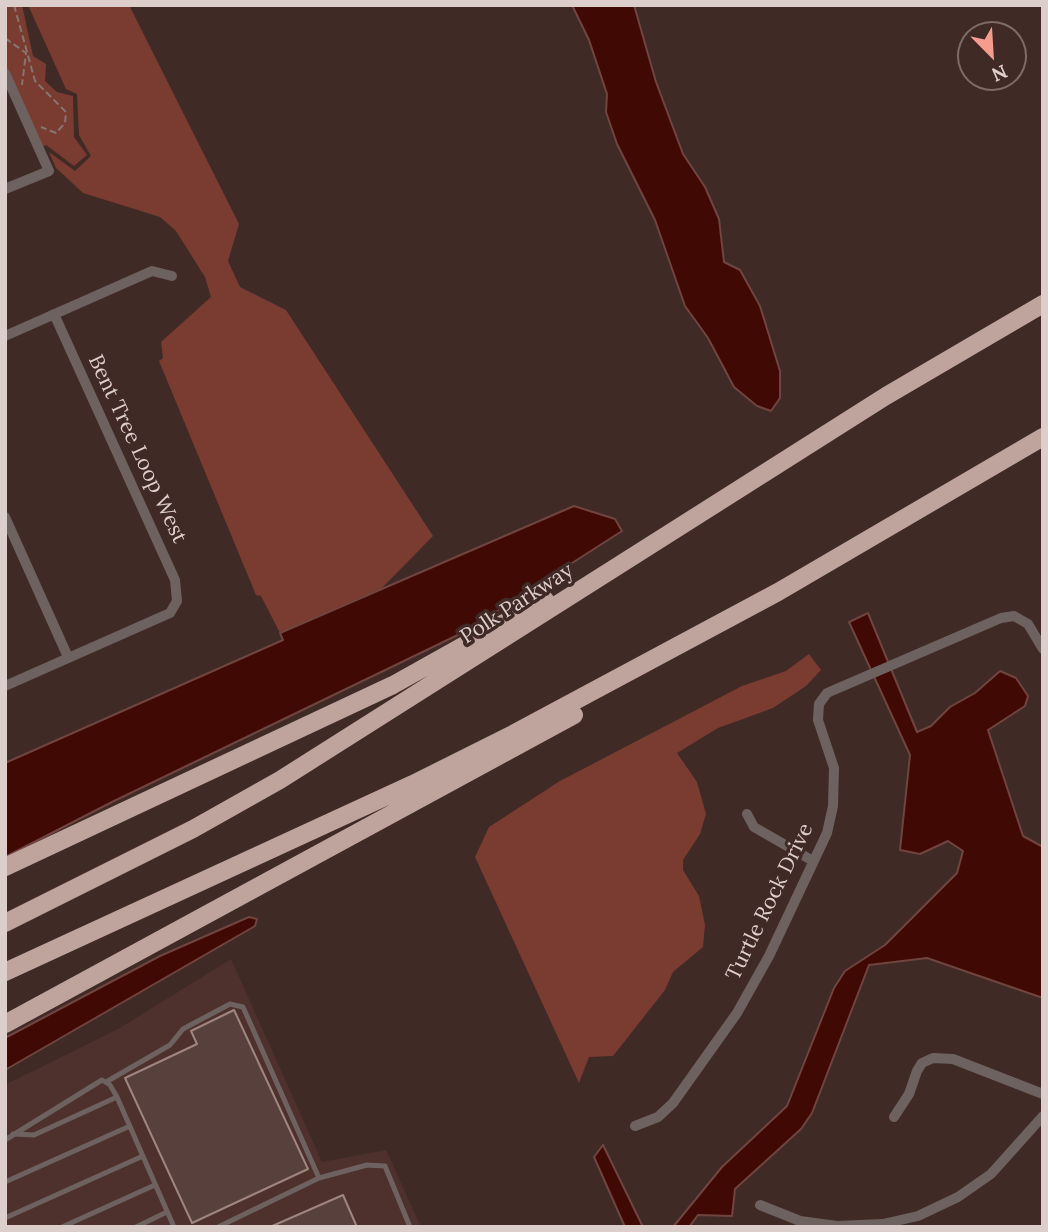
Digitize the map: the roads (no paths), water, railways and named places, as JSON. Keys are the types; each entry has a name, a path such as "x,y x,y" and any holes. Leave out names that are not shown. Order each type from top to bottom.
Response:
{"highway":[{"name":"Polk Parkway","path":"5,923 193,829 280,780 886,396 1043,304"},
{"path":"5,972 413,784 634,671 778,592 1043,437"},
{"path":"5,867 393,685 674,524 713,506"},
{"path":"5,1024 485,765 720,633 778,592"}],"street":[{"path":"5,73 49,171 5,189"},
{"path":"5,336 152,271 172,275"},
{"name":"Bent Tree Loop West","path":"54,314 175,580 177,601 170,612 68,657"},
{"path":"5,517 68,657 5,686"},
{"name":"Turtle Rock Drive","path":"635,1126 658,1117 673,1103 737,1013 827,833 833,806 834,768 818,720 819,704 828,693 1000,618 1014,616 1028,624 1043,649"},
{"path":"747,814 754,827 813,861"},
{"path":"894,1117 909,1094 922,1063 933,1058 953,1059 1043,1094"},
{"path":"760,1205 779,1214 822,1225 863,1227 898,1224 940,1206 975,1186 1005,1161 1043,1116"}],"lane":[{"path":"5,1140 98,1081 106,1082 170,1045 183,1029 230,1004 243,1007 319,1178"},
{"path":"106,1082 117,1097 174,1227"},
{"path":"12,1134 34,1135 117,1097"},
{"path":"5,1182 130,1126"},
{"path":"5,1219 143,1156"},
{"path":"218,1227 319,1178 367,1165 385,1166 410,1227"},
{"path":"62,1227 155,1185"},
{"path":"136,1227 167,1212"}]}
